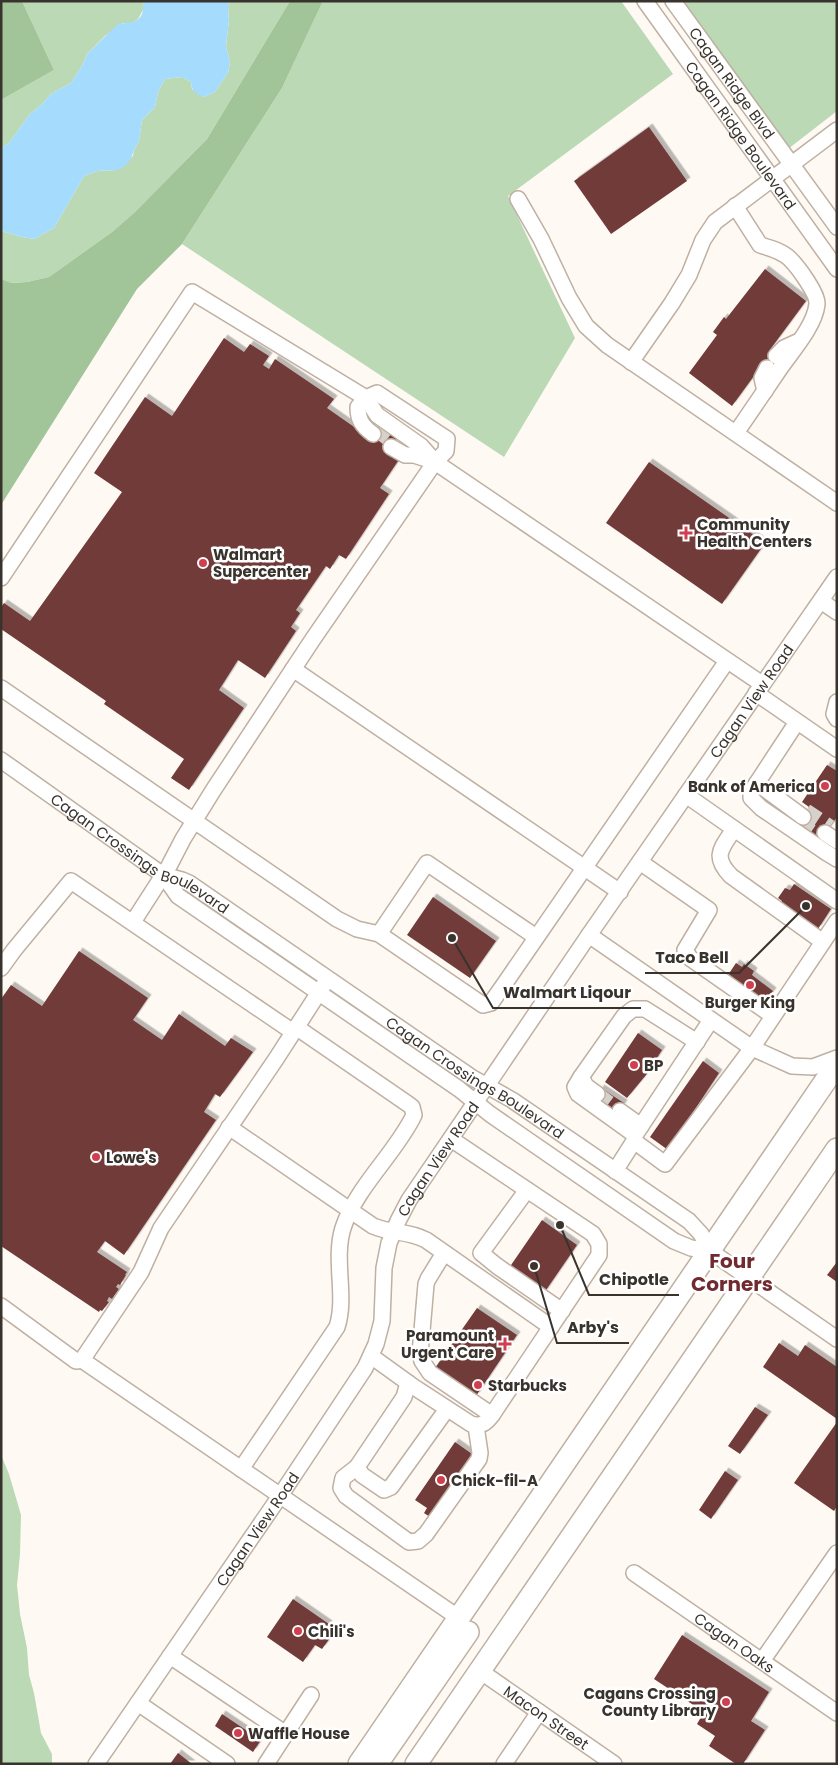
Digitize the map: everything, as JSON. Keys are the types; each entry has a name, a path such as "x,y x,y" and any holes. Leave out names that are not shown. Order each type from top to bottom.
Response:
{"highway":[{"path":"359,1764 837,1064"},
{"path":"416,1764 837,1149"},
{"path":"378,1764 502,1581 507,1565 505,1551"}],"street":[{"name":"Cagan Ridge Boulevard","path":"645,1 837,269"},
{"name":"Cagan Ridge Blvd","path":"673,1 791,164"},
{"path":"631,362 672,303 688,275 703,240 715,222 837,130"},
{"name":"Cagan Ridge Boulevard","path":"791,164 837,227"},
{"path":"518,199 541,239 569,298 586,326 607,345 631,362 837,503"},
{"path":"735,206 760,245 776,250 790,259 805,278 817,303 814,316 799,342 736,433"},
{"path":"1,578 192,292 366,398 377,415 421,446 435,462 726,660 798,722 837,749"},
{"path":"765,391 762,378 772,362 784,348 799,342"},
{"path":"133,922 164,875 194,821 293,669 435,462 446,451 447,439 377,393 366,398 358,407 362,426 375,432"},
{"path":"392,445 405,455 414,455 435,462"},
{"name":"Cagan View Road","path":"96,1764 358,1380 371,1356 382,1321 384,1268 393,1232 409,1200 837,577"},
{"path":"820,601 837,612"},
{"path":"1,688 337,919 357,929 379,934 482,1005 490,1003 495,998 726,660"},
{"path":"293,669 620,892"},
{"path":"837,702 834,714 837,719"},
{"path":"798,722 755,786 750,798 761,808 827,854 837,858"},
{"name":"Cagan Crossings Boulevard","path":"1,760 164,875 178,896 476,1102 556,1160 674,1241 691,1248 710,1251"},
{"path":"755,786 803,817"},
{"path":"686,796 837,901"},
{"path":"734,829 722,848 719,858 723,867 731,876 823,942"},
{"path":"830,834 837,850"},
{"path":"640,862 709,910 685,950 690,958 773,1016"},
{"path":"379,934 427,864 536,937"},
{"name":"Cagan Crossings Boulevard","path":"164,875 174,877 189,884 471,1077 512,1100 689,1221 701,1234 710,1251"},
{"path":"1,968 71,881 408,1104 414,1111 412,1119 350,1210 343,1229 340,1240 340,1312 337,1327 241,1469"},
{"path":"620,1111 637,1134 665,1164 752,1048 837,921"},
{"path":"590,935 752,1048 792,1066 813,1067 837,1058"},
{"path":"82,1360 141,1272 161,1228 328,978"},
{"path":"637,1134 578,1094 575,1087 581,1077 624,1016 633,1009 645,1009 697,1042"},
{"path":"615,1171 711,1020"},
{"path":"581,1077 586,1086 597,1094"},
{"path":"230,1127 373,1226 393,1232 409,1233 418,1236 551,1327"},
{"path":"371,1356 447,1409 476,1426 482,1424 492,1415 599,1255 599,1244 593,1234 451,1140"},
{"path":"527,1190 482,1253 497,1266 562,1311"},
{"path":"710,1251 837,1339"},
{"path":"444,1253 426,1284 420,1354 422,1361 430,1373 492,1415"},
{"path":"1,1306 76,1361 82,1360 459,1618"},
{"path":"408,1383 404,1397 357,1467 343,1478 341,1488 346,1496 409,1542 418,1541 426,1534 479,1459 480,1453 476,1426"},
{"path":"357,1467 362,1475 384,1490 391,1487 447,1409"},
{"path":"762,1661 837,1553"},
{"name":"Cagan Oaks","path":"634,1572 837,1713"},
{"path":"170,1656 286,1734"},
{"name":"Macon Street","path":"480,1671 614,1764"},
{"path":"266,1764 311,1695"},
{"path":"138,1702 226,1764"},
{"path":"504,1764 540,1712"}],"green space":[{"path":"1,1 22,1 54,70 1,100"},
{"path":"22,1 144,1 143,10 138,19 132,23 123,23 105,36 87,54 71,83 51,94 29,115 9,143 1,148 1,100 54,70"},
{"path":"231,1 290,1 207,139 134,213 112,232 49,277 27,282 10,283 1,279 1,231 34,239 54,228 84,176 97,171 117,170 133,156 139,141 142,120 155,107 158,92 165,79 182,77 191,82 192,89 204,97 215,92 228,73 230,62 226,46 229,20 228,6"},
{"path":"290,1 323,1 282,88 182,244 137,289 1,505 1,279 11,283 27,282 49,277 112,232 134,213 207,139"},
{"path":"323,1 621,1 673,74 508,196 575,338 504,457 182,244 282,88"},
{"path":"683,1 837,1 837,111 788,149"},
{"path":"1,1455 9,1474 21,1515 17,1585 20,1614 27,1648 29,1675 41,1733 52,1754 52,1764 1,1764"}],"water":[{"path":"144,1 231,1 228,6 229,20 226,46 230,62 228,73 215,92 204,97 196,93 191,82 182,77 165,79 158,92 155,107 142,120 139,141 131,159 124,167 117,170 97,171 84,176 54,228 34,239 1,231 1,148 9,143 29,115 51,94 71,83 87,54 118,24 134,22 140,18"}],"building":[{"path":"649,127 687,181 611,234 574,181"},
{"path":"765,269 806,301 769,351 781,360 772,372 762,365 732,406 689,373 717,335 713,332 724,317 726,319"},
{"name":"Walmart Supercenter","path":"224,338 244,352 250,344 269,356 263,365 269,369 275,359 334,399 327,408 370,438 379,426 397,438 388,450 400,458 380,488 389,494 346,559 339,555 330,569 326,566 296,610 300,613 291,627 296,631 265,678 238,660 219,690 244,708 189,790 171,778 184,759 104,704 106,701 1,629 1,607 4,603 30,621 122,492 94,473 145,397 172,416"},
{"name":"Community Health Centers","path":"649,462 765,543 722,604 606,523"},
{"name":"Bank of America","path":"827,765 837,771 837,817 819,842 796,827 809,807 802,802"},
{"path":"794,884 831,909 818,929 780,904 782,901 778,898 785,888 790,890"},
{"path":"433,897 496,941 470,978 407,935"},
{"name":"Lowe's","path":"79,951 148,998 133,1020 162,1040 179,1014 225,1046 231,1038 253,1052 220,1097 215,1094 204,1112 216,1120 124,1255 105,1241 97,1252 127,1272 120,1285 118,1284 116,1287 119,1289 112,1299 109,1297 107,1301 109,1302 99,1312 1,1246 1,999 11,985 42,1006"},
{"name":"Burger King","path":"736,963 742,967 744,964 754,971 752,975 773,991 765,1002 726,978"},
{"name":"BP","path":"638,1033 662,1050 646,1075 627,1098 605,1082"},
{"path":"703,1061 719,1073 668,1150 650,1137"},
{"path":"601,1088 624,1103 617,1115 593,1100"},
{"path":"542,1220 577,1245 544,1293 509,1268"},
{"path":"837,1262 837,1282 827,1275"},
{"path":"477,1308 517,1335 476,1396 435,1368"},
{"path":"779,1343 798,1356 805,1345 837,1367 837,1419 763,1367"},
{"path":"755,1407 768,1415 740,1454 728,1446"},
{"path":"837,1422 837,1506 834,1511 794,1483"},
{"path":"455,1442 475,1456 433,1519 424,1513 427,1508 415,1500"},
{"path":"725,1471 738,1480 711,1519 699,1510"},
{"name":"Chili's","path":"293,1599 329,1624 323,1633 330,1638 322,1649 315,1645 303,1662 267,1637"},
{"name":"Cagans Crossing County Library","path":"682,1635 769,1692 751,1721 765,1730 743,1764 736,1764 709,1746 715,1736 697,1724 704,1712 654,1679"},
{"name":"Waffle House","path":"222,1714 261,1740 253,1752 215,1726"},
{"path":"178,1753 192,1764 170,1764"}],"tunnel":[{"path":"376,429 394,443"},
{"path":"806,811 830,827"},
{"path":"799,823 821,838"},
{"path":"597,1094 620,1111"}],"place":[{"name":"Community Health Centers","path":"686,533"},
{"name":"Walmart Supercenter","path":"203,563"},
{"name":"Bank of America","path":"825,786"},
{"name":"Taco Bell","path":"806,906"},
{"name":"Walmart Liqour","path":"452,938"},
{"name":"Burger King","path":"750,985"},
{"name":"BP","path":"634,1065"},
{"name":"Lowe's","path":"96,1157"},
{"name":"Chipotle","path":"560,1225"},
{"name":"Arby's","path":"534,1266"},
{"name":"Paramount Urgent Care","path":"505,1344"},
{"name":"Starbucks","path":"478,1385"},
{"name":"Chick-fil-A","path":"441,1480"},
{"name":"Chili's","path":"298,1631"},
{"name":"Cagans Crossing County Library","path":"726,1702"},
{"name":"Waffle House","path":"238,1733"}],"district":[{"name":"Four Corners","path":"732,1272"}]}
